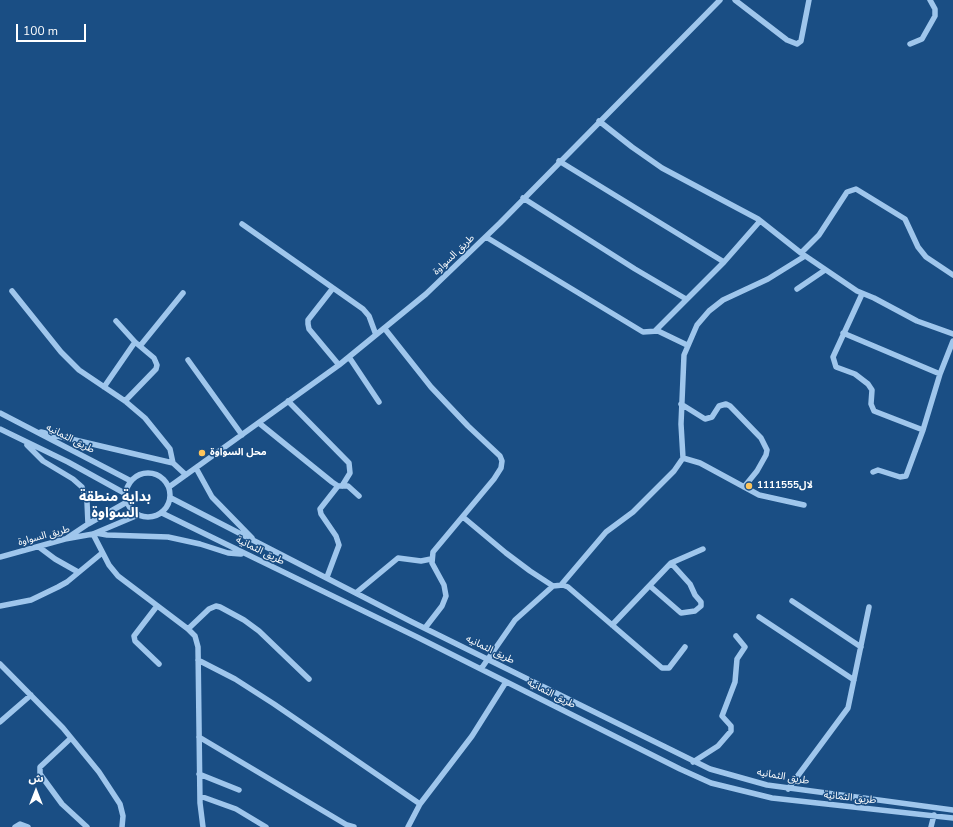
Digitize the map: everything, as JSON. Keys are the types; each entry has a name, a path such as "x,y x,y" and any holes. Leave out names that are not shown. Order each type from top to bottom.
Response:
{"street":[{"name":"طريق السواوة","path":"169,487 339,365 426,294 524,198 720,0"},
{"path":"735,0 787,40 797,44 801,41 809,0"},
{"path":"910,44 922,39 935,16 935,9 930,0"},
{"path":"599,121 632,148 662,168 760,221 803,255 862,294 917,321 953,334"},
{"path":"559,161 724,262"},
{"path":"561,585 606,532 633,512 674,471 683,458 681,404 684,355 687,345 703,318 723,300 771,277 803,255 819,235 847,192 856,189 905,219 918,247 926,257 953,275"},
{"path":"524,198 635,269 686,299"},
{"path":"655,331 724,262 760,221"},
{"path":"242,224 366,312 376,335"},
{"path":"486,236 642,332 662,332 687,345"},
{"path":"797,289 825,270"},
{"path":"333,288 308,320 308,324 309,329 339,365"},
{"path":"12,291 69,361 88,377 126,401 145,418 170,449 173,463"},
{"path":"140,346 183,293"},
{"path":"862,294 833,357 834,365 855,374 868,384 872,390 871,404 874,411 923,430"},
{"path":"116,321 135,342 154,358 157,367 126,401"},
{"path":"385,329 432,387 502,459 502,464 498,473 463,517 432,552 434,567 444,585 446,596 442,606 425,628"},
{"path":"843,333 940,374"},
{"path":"873,472 878,470 900,477 906,476 923,430 940,374 953,341"},
{"path":"104,387 135,342"},
{"path":"349,357 379,402"},
{"path":"188,360 242,435"},
{"path":"288,401 349,463 350,473 320,509 321,514 336,536 339,545 327,577"},
{"path":"681,404 705,420 712,417 719,406 726,404 730,406 762,438 767,450 766,455 753,479 744,487"},
{"name":"طريق الثمانيه","path":"0,413 131,480"},
{"path":"258,423 340,486 348,486 359,496"},
{"path":"0,429 24,442 68,462 126,494"},
{"path":"33,430 173,463 186,475"},
{"path":"24,442 43,461 73,479 82,487 87,502 88,524"},
{"path":"683,458 696,461 765,498 804,506"},
{"path":"196,468 212,497 255,541"},
{"path":"152,473 162,478 169,487 171,498 166,509 162,513 150,518 133,512 127,502 126,494 131,480 141,474 152,473"},
{"name":"طريق الثمانيه","path":"171,498 425,628 694,762 729,775 788,789 906,802 953,810"},
{"path":"65,539 127,502"},
{"name":"طريق الثمانية","path":"162,513 711,783 772,798 953,818"},
{"name":"طريق السواوة","path":"0,557 65,539 95,533 138,515"},
{"path":"463,517 517,562 553,586"},
{"path":"203,827 199,774 198,660 195,636 188,629 118,576 102,553 95,533 107,535 168,536 228,553 246,555"},
{"path":"39,546 55,559 78,572"},
{"path":"612,625 671,563 703,549"},
{"path":"0,606 15,604 37,597 67,582 102,553"},
{"path":"357,592 398,558 421,561 432,559"},
{"path":"650,586 681,613 695,611 701,606 701,602 695,596 690,584 671,563"},
{"path":"481,669 516,620 553,586 561,585 568,587 662,668 669,668 685,647"},
{"path":"792,601 861,647"},
{"path":"157,606 134,636 135,641 159,664"},
{"path":"188,629 209,609 216,606 220,607 244,620 259,631 309,679"},
{"path":"788,789 845,712 850,703 869,607"},
{"path":"759,617 854,680"},
{"path":"694,762 718,746 731,731 730,726 722,716 737,677 737,659 745,647 736,636"},
{"path":"198,660 235,679 274,704 420,804"},
{"path":"0,664 71,738 99,772 120,804 123,816 122,827"},
{"path":"408,827 420,804 472,736 506,682"},
{"path":"0,722 31,695"},
{"path":"71,738 40,767 40,774 62,804 87,827"},
{"path":"199,738 354,827"},
{"path":"199,774 239,790"},
{"path":"200,796 236,809 266,827"},
{"path":"931,827 934,815"},
{"path":"15,827 20,824 28,827"}],"place":[{"name":"محل السواوة","path":"202,453"},
{"name":"1111555لال","path":"749,486"}],"district":[{"name":"بداية منطقة السواوة","path":"115,506"}]}
